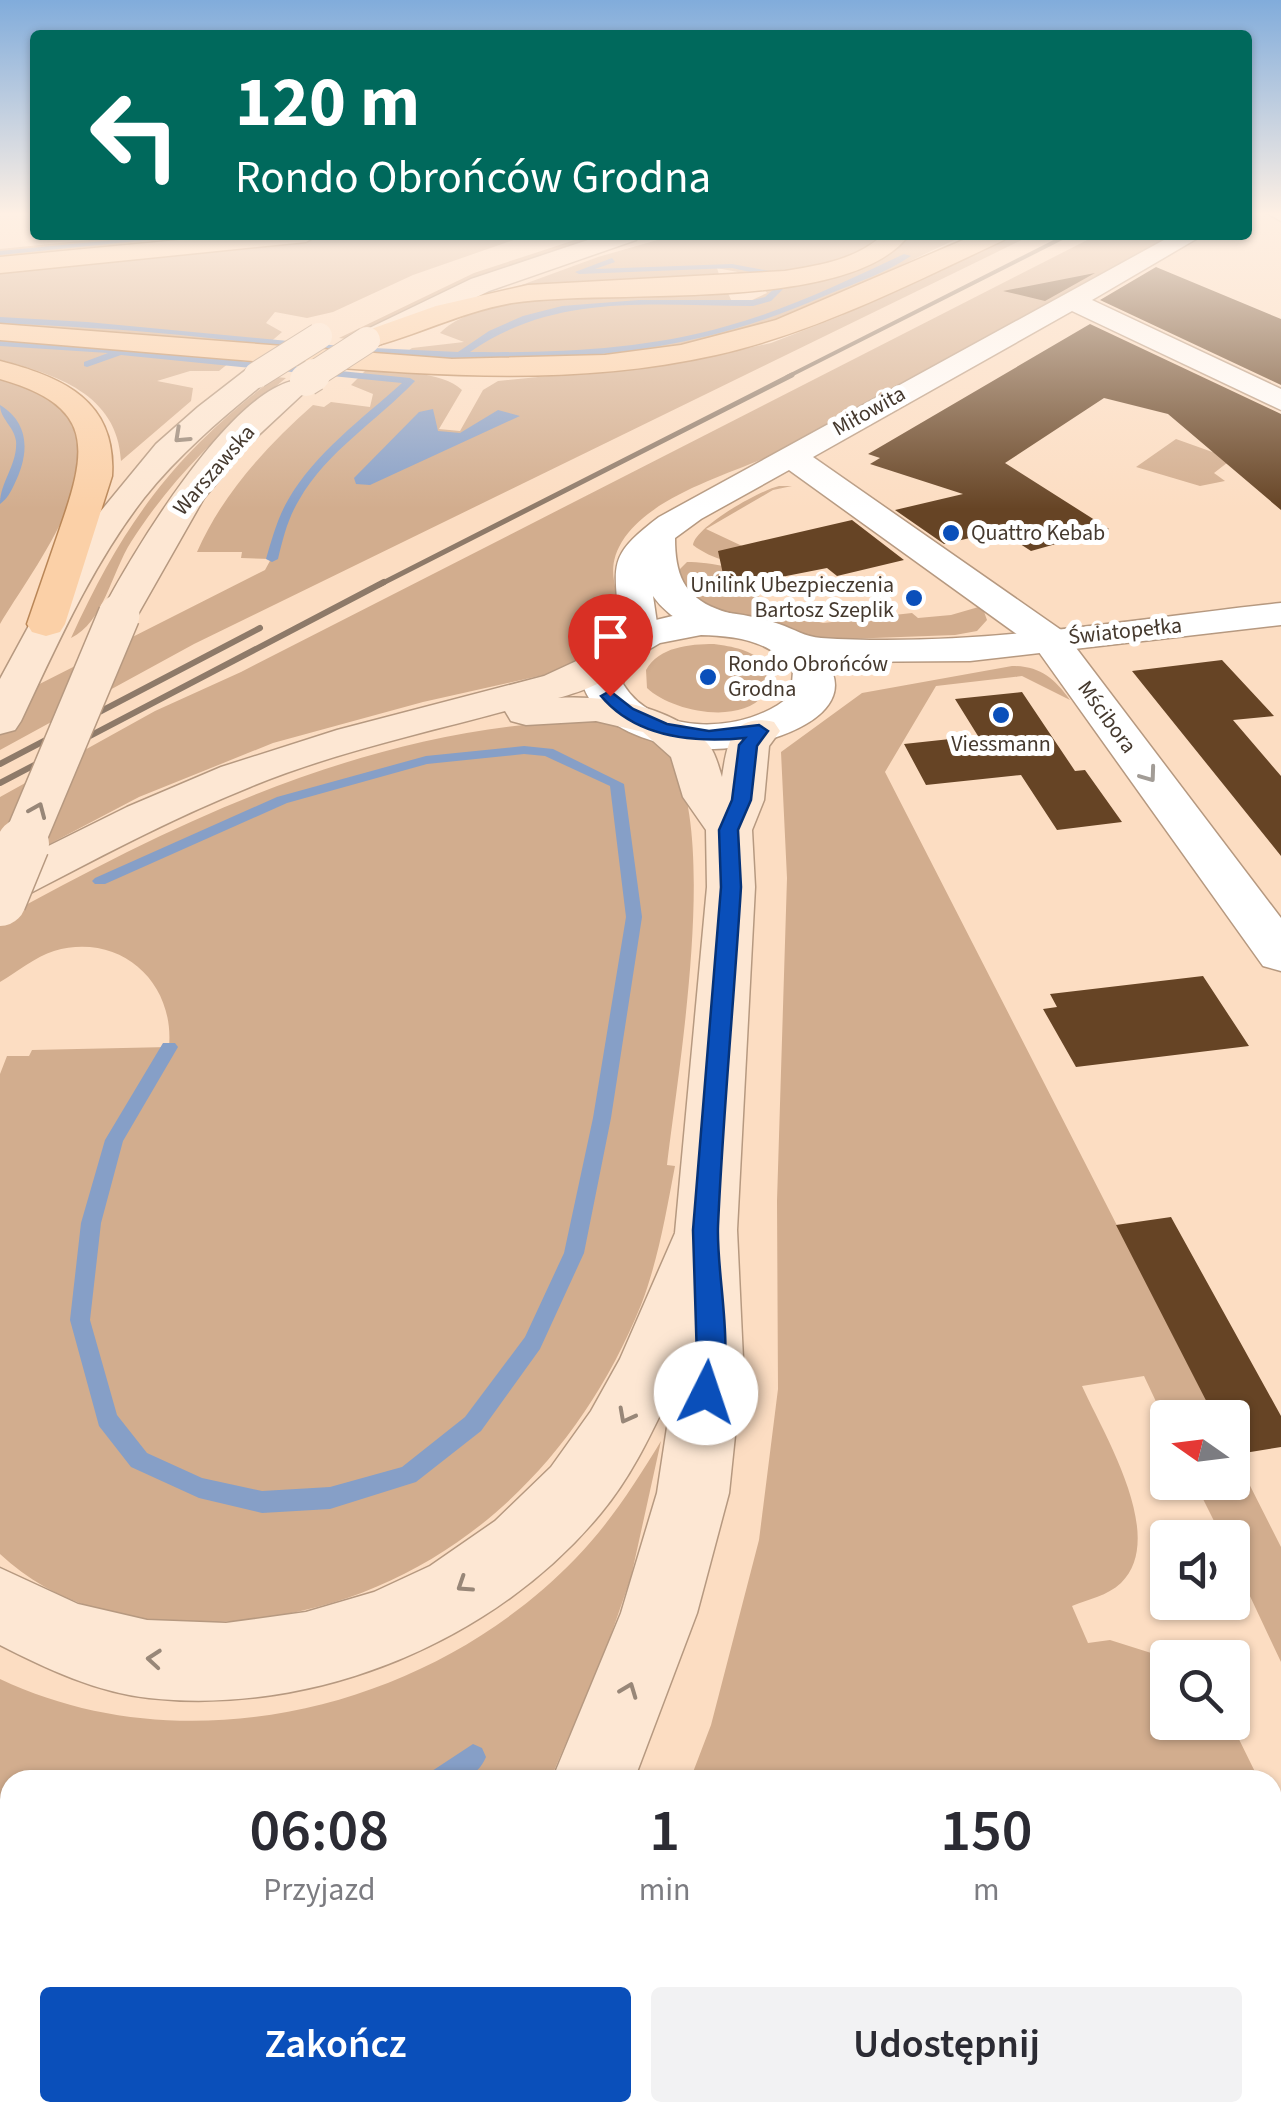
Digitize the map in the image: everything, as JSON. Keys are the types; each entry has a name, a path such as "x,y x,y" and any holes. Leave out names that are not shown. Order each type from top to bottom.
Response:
{"main road":[{"name":"Warszawska","path":"0,900 119,615 168,523 202,477 266,411 366,340 426,311"},
{"path":"366,340 449,311"},
{"path":"0,332 452,368 527,368 621,362 717,346 822,311"},
{"name":"Warszawska","path":"0,720 80,561 126,495 184,433 257,375 327,332"},
{"path":"0,370 60,392 88,418 96,432 99,460 95,476 39,640"},
{"path":"0,889 143,817 237,776 352,739 464,713 578,678 617,651"},
{"path":"464,713 499,715 597,708 651,725 691,752 706,798 729,830"},
{"path":"597,1770 659,1613 693,1493 710,1359 706,1230 731,887 729,830 741,800 748,745 759,731"},
{"path":"0,1604 56,1636 102,1652 208,1661 274,1658 331,1646 438,1602 541,1526 575,1492 613,1440 642,1386 706,1230"}],"street":[{"name":"Miłowita","path":"617,651 638,624 632,568 644,548 689,512 1052,311"},
{"path":"1095,311 1281,400"},
{"name":"Mścibora","path":"790,456 1050,640 1281,954"},
{"path":"658,539 658,571 671,597 693,615 759,630 790,645 810,665 814,691 793,716 759,731 709,736 651,725 614,702 606,690 604,670 617,651 661,628 726,624"},
{"name":"Światopełka","path":"790,645 820,650 970,648 1281,614"},
{"name":"Światopełka","path":"814,691 836,680 970,648"}],"shaded area":[{"path":"0,311 335,311 307,318 275,312 266,323 282,332 267,345 0,325"},
{"path":"395,311 406,311 347,339 339,338"},
{"path":"482,311 798,311 718,337 628,353 491,360 400,357 412,348 464,342 440,333 462,318"},
{"path":"851,311 876,311 194,644 0,750 0,704 265,570 271,559 241,558 242,552 197,552 219,510 247,472 313,405 324,407 331,402 370,407 373,394 351,385 365,371 417,374 453,384 462,390 439,429 460,431 483,390 498,381 679,363 771,343"},
{"path":"948,311 1040,311 796,444 681,494 640,520 625,537 614,561 619,624 578,662 552,673 423,702 273,743 139,797 0,870 0,797 155,711 241,672"},
{"path":"0,340 235,358 219,371 190,371 157,381 193,388 191,401 121,461 109,419 96,403 62,380 0,360"},
{"path":"0,377 45,396 68,414 79,436 81,462 62,521 0,624"},
{"path":"276,377 286,378 222,434 164,495 124,554 99,609 82,631 71,638 111,559 155,493 208,434"},
{"path":"1176,439 1232,459 1214,473 1225,481 1200,486 1136,467"},
{"path":"779,486 792,486 773,490 706,529 800,573 730,562 693,545 696,537 716,519"},
{"path":"687,562 740,571 764,588 753,605 823,623 912,613 918,618 951,615 982,606 987,620 977,631 955,635 819,640 694,600 679,570"},
{"name":"Rondo Obrońców Grodna","path":"714,644 750,653 769,670 772,679 764,695 751,706 734,711 695,710 676,705 647,688 646,670 659,656 685,646"},
{"path":"1012,666 1046,675 1070,700 1022,676 936,686 885,772 1206,1400 1155,1400 1144,1376 1082,1386 1127,1485 1138,1539 1134,1563 1121,1583 1072,1606 1088,1643 1110,1640 1150,1653 1150,1740 1239,1740 1254,1770 694,1770 711,1725 759,1540 778,1389 777,1201 787,878 781,752 862,693"},
{"path":"596,720 647,738 671,757 685,793 694,895 686,1015 667,1165 675,1166 661,1237 641,1305 610,1370 572,1430 527,1483 476,1528 419,1566 357,1595 289,1614 217,1622 129,1617 74,1601 23,1573 0,1554 0,1074 7,1056 29,1056 32,1050 169,1047 163,1001 138,967 121,956 78,947 54,951 0,982 0,919 213,812 360,758 436,739 515,726"},
{"path":"661,1441 631,1577 604,1655 554,1770 0,1770 0,1679 73,1706 150,1719 228,1720 306,1708 381,1685 452,1652 518,1610 576,1558 622,1502"},
{"path":"1250,1486 1281,1547 1281,1662 1250,1596 1250,1520 1214,1520 1204,1500 1250,1500"}],"water":[{"path":"433,409 438,431 460,433 498,410 520,416 370,485 356,484 354,478 419,412"}],"building":[{"path":"1123,311 1262,311 1281,319 1281,385"},
{"path":"1090,324 1281,414 1281,510 1168,414 1104,398 1005,463 1109,529 1031,551 1000,531 944,544 895,510 963,494 870,464 880,458 868,454"},
{"path":"852,520 904,560 837,576 827,568 726,588 718,551"},
{"path":"1222,660 1274,716 1233,720 1281,776 1281,856 1132,671"},
{"path":"1022,692 1075,771 1085,770 1122,822 1057,830 1021,775 926,785 904,744 978,736 955,699"},
{"path":"1203,976 1249,1046 1076,1067 1043,1009 1057,1007 1050,994"},
{"path":"1171,1217 1281,1416 1281,1447 1250,1452 1250,1400 1206,1400 1116,1225"}],"waterway":[{"path":"461,354 492,332 554,311"},
{"path":"0,320 441,355 529,355 617,350 703,335 780,311"},
{"path":"0,343 114,351"},
{"path":"87,364 120,352 410,381 339,445 306,481 283,521 272,559"},
{"path":"0,408 11,419 21,441 18,464 0,501"},
{"path":"100,881 282,800 426,760 524,750 548,752 617,784 634,917 602,1118 574,1253 533,1343 473,1424 408,1475 330,1498 262,1502 199,1488 139,1460 107,1419 80,1320 91,1223 114,1140 169,1047"},
{"path":"455,1770 473,1757"}],"railway":[{"path":"787,377 918,311"},
{"path":"379,585 792,375"},
{"path":"0,783 384,582"},
{"path":"0,764 260,628"}],"place":[{"name":"Quattro Kebab","path":"951,533"},
{"name":"Unilink Ubezpieczenia Bartosz Szeplik","path":"914,598"},
{"name":"Rondo Obrońców Grodna","path":"708,677"},
{"name":"Viessmann","path":"1001,715"}],"route":[{"path":"610,696 627,713 662,729 709,736 759,731 748,745 741,800 729,830 731,887 706,1230 710,1359 706,1393"}]}
